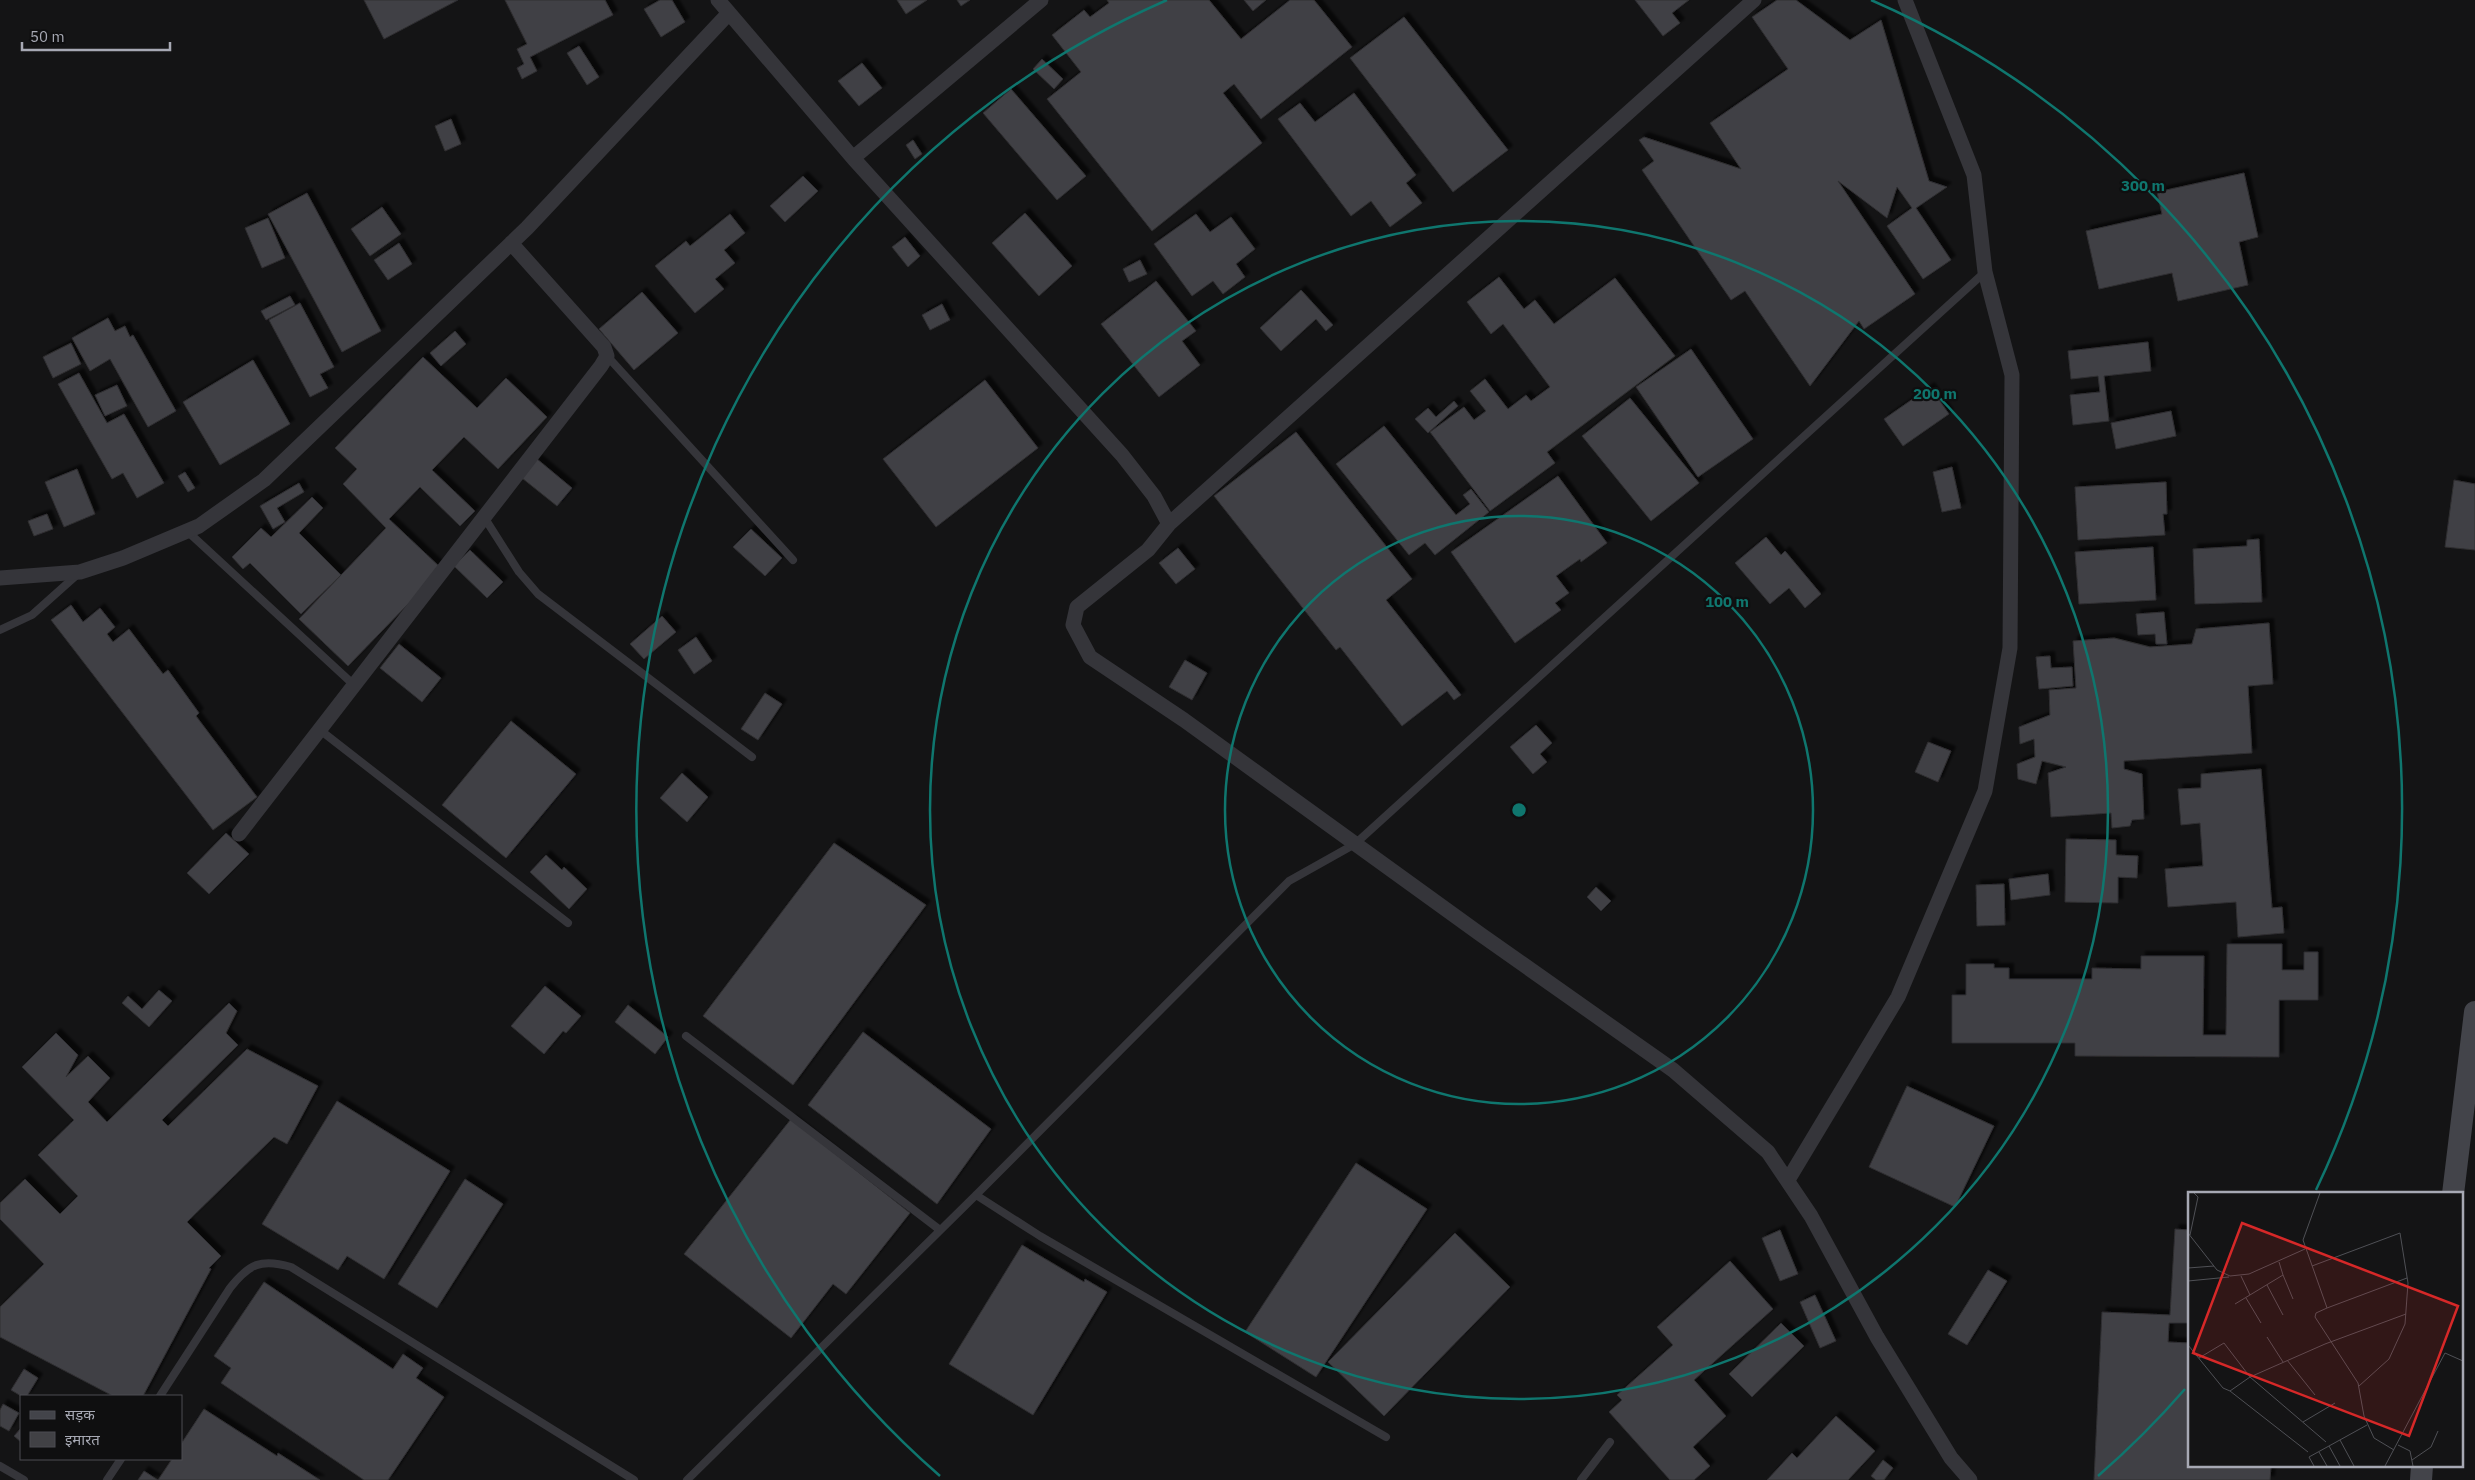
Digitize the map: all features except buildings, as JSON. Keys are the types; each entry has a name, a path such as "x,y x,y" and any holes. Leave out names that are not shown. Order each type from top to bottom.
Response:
{"main road":[{"path":"2453,1192 2475,1012"}],"street":[{"path":"718,0 854,158 1122,455 1154,496 1169,524"},
{"path":"854,158 1041,0"},
{"path":"1754,0 1169,524 1148,550 1077,607 1073,626 1090,657 1184,720 1673,1070 1768,1152 1811,1216 1877,1337 1951,1458 1970,1480"},
{"path":"1788,1180 1898,997 1985,791 2010,648 2012,375 1985,272 1974,175 1905,0"},
{"path":"0,578 80,572 123,558 199,526 264,480 511,243 729,13"},
{"path":"239,834 601,366 606,356 604,347 511,243"}],"lane":[{"path":"687,1480 976,1195 1289,881 1355,844 1985,272"},
{"path":"606,356 793,560"},
{"path":"484,517 519,572 538,594 752,757"},
{"path":"187,531 354,685"},
{"path":"0,630 32,615 80,572"},
{"path":"320,730 568,923"},
{"path":"686,1036 940,1230"},
{"path":"976,1195 1040,1236 1386,1437"},
{"path":"161,1395 241,1273 256,1264 276,1262 291,1266 634,1480"},
{"path":"1581,1480 1610,1442"},
{"path":"107,1480 120,1460"},
{"path":"0,1466 24,1480"}]}
